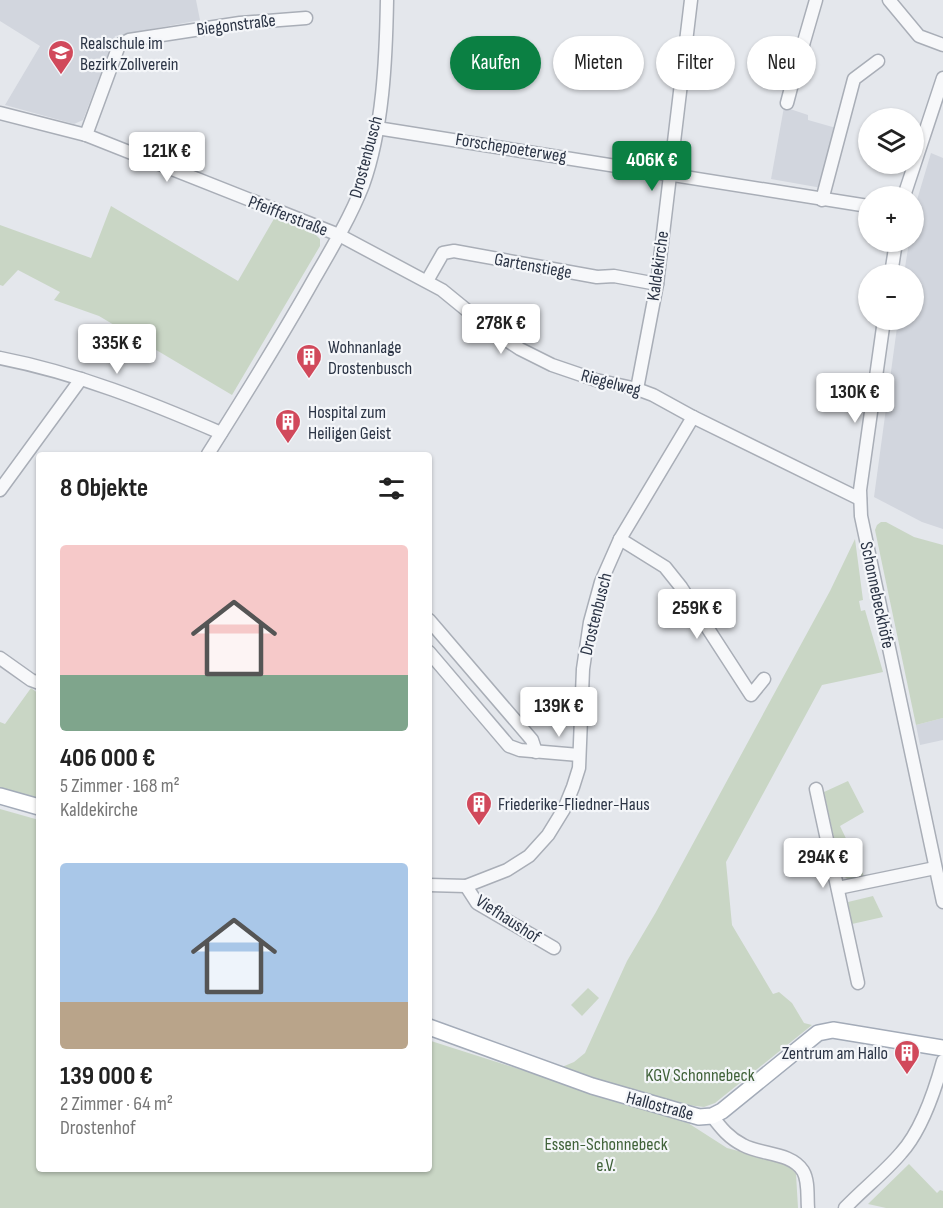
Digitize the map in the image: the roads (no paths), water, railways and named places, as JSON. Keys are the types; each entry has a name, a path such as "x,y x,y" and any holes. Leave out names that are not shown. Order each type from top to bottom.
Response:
{"main road":[{"path":"0,796 36,806"},
{"name":"Hallostraße","path":"432,1028 633,1099 699,1117 712,1116 722,1111 818,1033 833,1030 943,1048"}],"street":[{"name":"Drostenbusch","path":"209,452 282,337 339,235 363,184 377,128 387,0"},
{"name":"Kaldekirche","path":"638,389 657,284 691,0"},
{"path":"787,103 797,65 803,57 803,45 816,0"},
{"path":"889,0 919,36 943,45"},
{"name":"Biegonstraße","path":"86,135 121,44 129,40 240,22 306,18"},
{"path":"822,200 854,79 878,61"},
{"path":"907,186 943,78"},
{"name":"Pfeifferstraße","path":"0,112 86,135 339,235"},
{"name":"Forschepoeterweg","path":"377,128 858,205"},
{"name":"Riegelweg","path":"339,235 442,290 491,330 520,349 563,369 653,395 860,499"},
{"name":"Gartenstiege","path":"427,281 443,253 454,251 553,270 597,277 614,276 657,284"},
{"name":"Schonnebeckhöfe","path":"883,330 860,499 862,529 939,874 943,902"},
{"path":"0,358 81,379 151,403 221,433"},
{"path":"0,490 81,379"},
{"name":"Drostenbusch","path":"432,885 466,886 507,870 529,856 564,809 579,768 583,669 591,622 602,582 620,539 693,417"},
{"path":"620,539 665,567 681,587 751,695 764,679"},
{"path":"432,623 532,740 536,752"},
{"path":"432,656 509,746 520,750 579,755"},
{"path":"0,658 36,682"},
{"path":"816,789 858,983"},
{"path":"838,888 939,874"},
{"name":"Viefhaushof","path":"466,886 477,903 554,948"},
{"path":"845,1208 902,1152 914,1135 943,1061"},
{"path":"712,1116 726,1134 744,1146 789,1159 803,1170 806,1178 808,1208"}],"place":[{"name":"Realschule im Bezirk Zollverein","path":"61,76"},
{"name":"Wohnanlage Drostenbusch","path":"309,380"},
{"name":"Hospital zum Heiligen Geist","path":"288,445"},
{"name":"Friederike-Fliedner-Haus","path":"479,827"},
{"name":"Zentrum am Hallo","path":"907,1076"}],"park label":[{"name":"KGV Schonnebeck","path":"700,1075"},
{"name":"Essen-Schonnebeck e.V.","path":"606,1154"}]}
